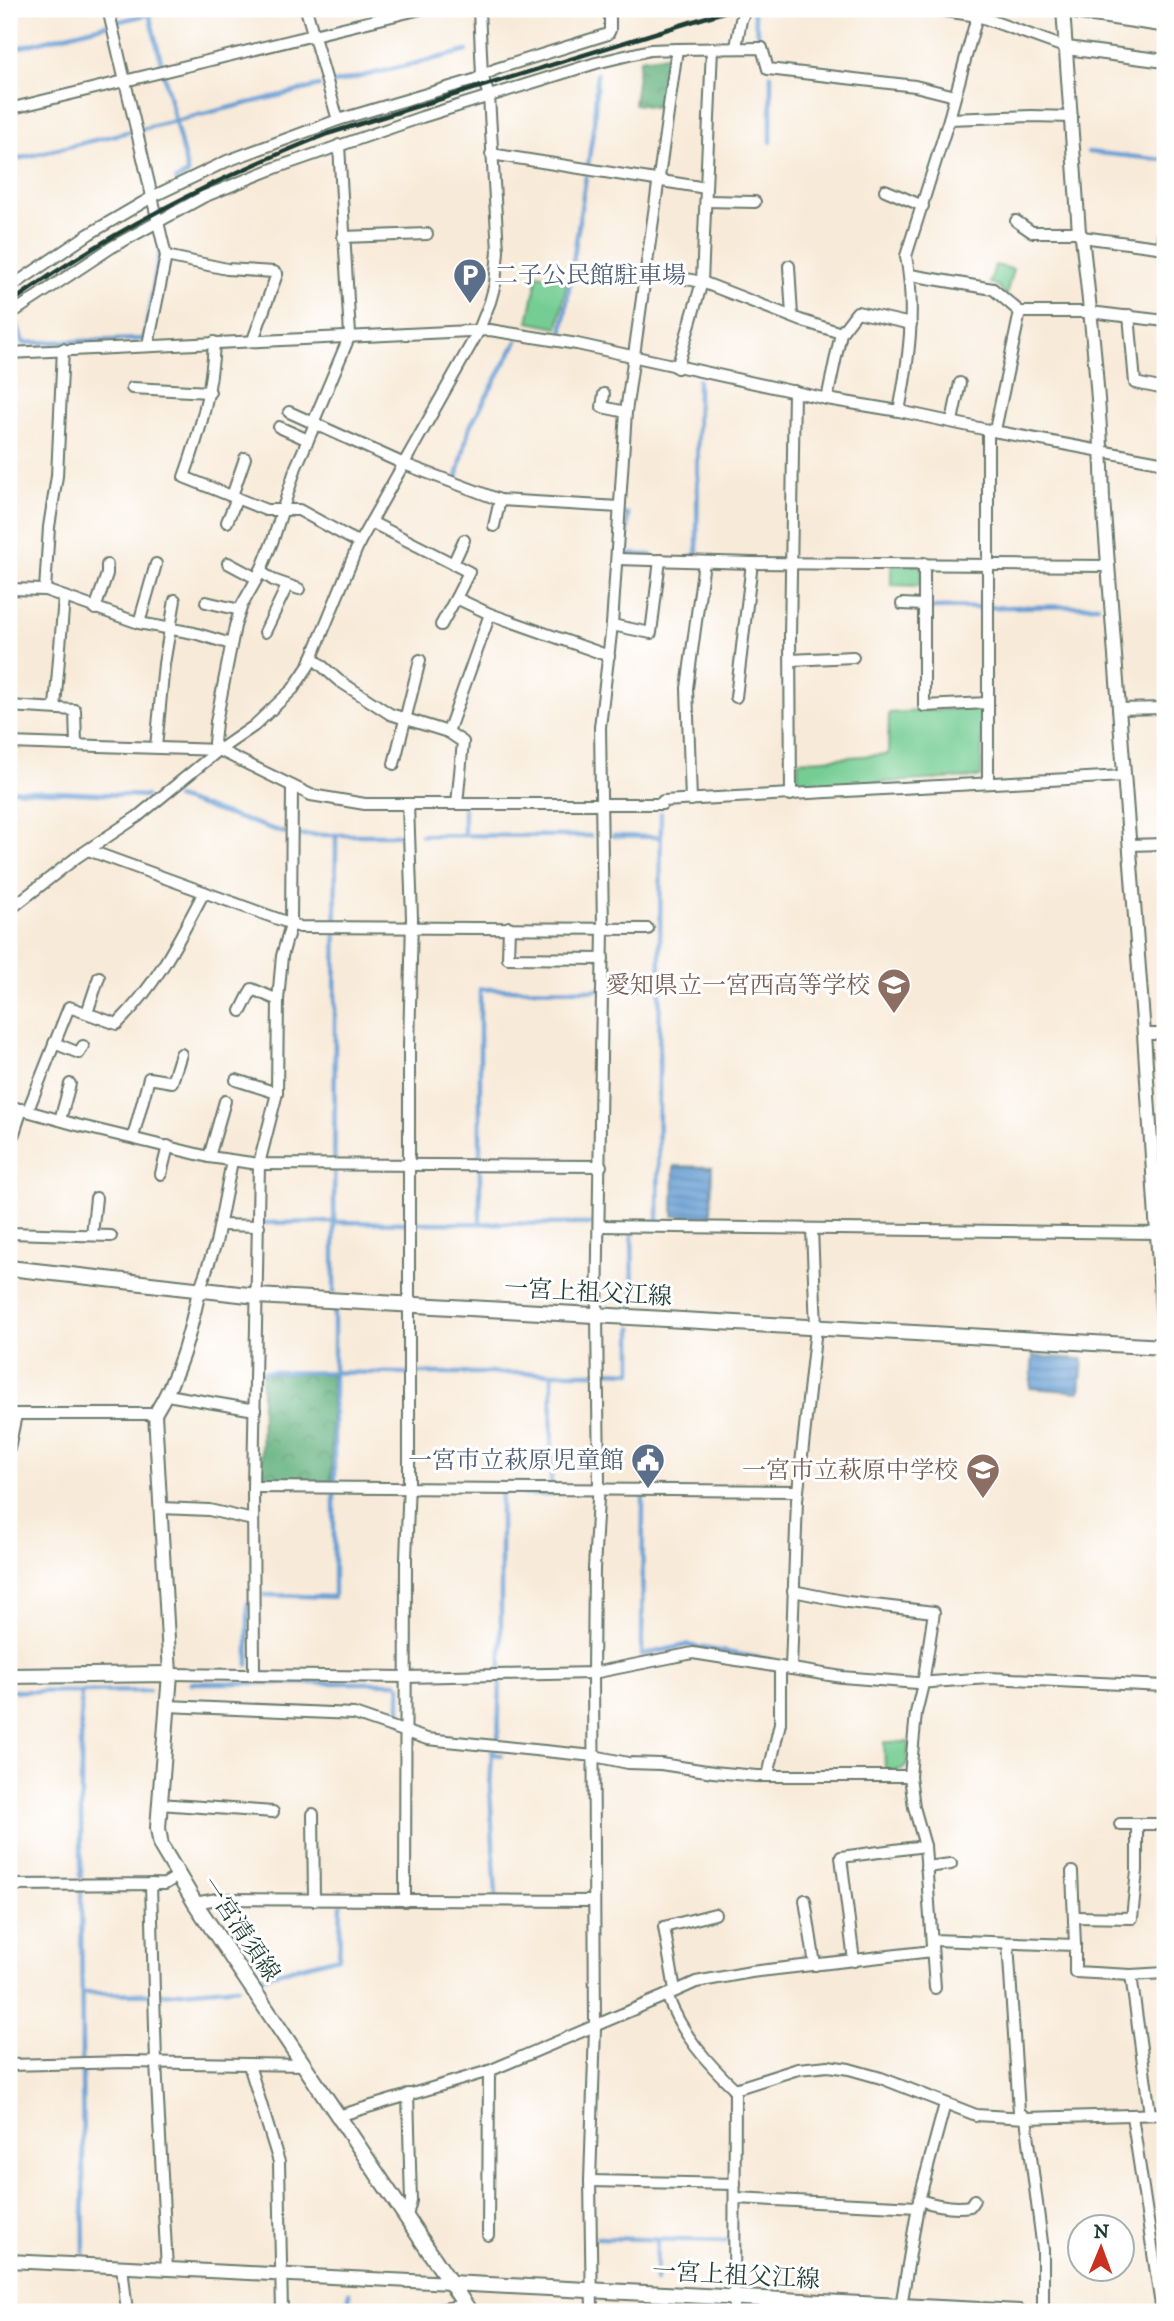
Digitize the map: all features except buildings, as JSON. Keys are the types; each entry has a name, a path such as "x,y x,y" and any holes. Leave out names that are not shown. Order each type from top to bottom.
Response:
{"highway":[{"path":"1077,9 1165,22"}],"main road":[{"name":"一宮上祖父江線","path":"9,1268 257,1296 1165,1350"},
{"path":"9,1676 170,1674"},
{"name":"一宮清須線","path":"170,1674 159,1804 161,1846 195,1903 467,2308"},
{"name":"一宮上祖父江線","path":"451,2283 593,2290 734,2305 1019,2312"}],"street":[{"path":"108,9 166,256 148,345"},
{"path":"306,9 338,120"},
{"path":"9,109 421,9"},
{"path":"9,910 88,850 137,817 219,750 254,726 293,689 312,657 359,543 478,332 495,284 498,251 489,96 482,75 479,9"},
{"path":"9,288 89,234 154,196 227,161 338,120 474,79 608,34 610,9"},
{"path":"932,9 979,13 1067,48 1165,61"},
{"path":"1063,9 1101,451 1144,1034 1160,1170 1157,1233 1165,1350"},
{"path":"736,47 745,11"},
{"path":"899,411 909,358 911,324 910,275 906,256 979,13"},
{"path":"677,368 702,282 712,48"},
{"path":"9,315 85,263 213,193 339,145 610,59 650,50 762,48 768,69 915,86 955,96"},
{"path":"592,2312 590,2181 595,2028 593,1674 598,1491 597,1316 603,959 600,727 612,625 632,356 677,49"},
{"path":"949,119 1072,117"},
{"path":"219,750 214,743 216,722 240,610 258,575 292,480 350,335 339,145"},
{"path":"491,154 706,188"},
{"path":"885,190 923,206"},
{"path":"706,201 755,202"},
{"path":"1016,221 1032,232 1081,235 1164,248 1165,208"},
{"path":"343,237 427,234"},
{"path":"166,256 227,269 277,274 253,340"},
{"path":"789,266 792,316"},
{"path":"645,271 702,282 841,333"},
{"path":"910,275 993,289 1020,312 1090,312 1165,321"},
{"path":"827,399 841,333 857,312 911,324"},
{"path":"988,783 991,430 1020,312"},
{"path":"1129,315 1135,383 1165,389"},
{"path":"9,353 490,330 632,356 827,399 1165,463"},
{"path":"214,342 210,392 184,477 267,510 299,510 359,543"},
{"path":"45,590 49,527 57,476 62,349"},
{"path":"951,421 960,383"},
{"path":"132,388 210,392"},
{"path":"792,795 790,660 794,391"},
{"path":"604,394 602,407 626,412"},
{"path":"289,412 404,464 500,500 619,507"},
{"path":"279,427 308,440"},
{"path":"227,522 245,458"},
{"path":"494,526 500,500"},
{"path":"371,522 469,572 441,625"},
{"path":"453,564 464,540"},
{"path":"617,559 752,563 1108,565"},
{"path":"612,625 651,633 660,560"},
{"path":"691,800 687,688 704,562"},
{"path":"228,563 293,587 265,632"},
{"path":"736,697 752,563"},
{"path":"924,563 924,706 988,703"},
{"path":"139,624 156,564"},
{"path":"95,609 107,574 107,565"},
{"path":"9,589 45,590 139,624 231,644"},
{"path":"55,708 64,598"},
{"path":"456,598 491,614 609,656"},
{"path":"156,747 169,630 175,600"},
{"path":"206,602 240,610"},
{"path":"902,604 923,605"},
{"path":"448,732 491,614"},
{"path":"312,657 367,701 390,715 448,732 463,742 457,804"},
{"path":"790,660 853,657"},
{"path":"394,764 419,660"},
{"path":"9,706 75,710 76,745"},
{"path":"1118,709 1165,708"},
{"path":"9,743 219,750 311,795 365,804 662,804 663,801 1123,776"},
{"path":"254,1674 253,1487 259,1164 277,1093 278,1000 282,956 291,924 292,786"},
{"path":"405,1901 411,928 408,805"},
{"path":"1129,845 1165,844"},
{"path":"88,850 300,927 648,929"},
{"path":"9,1148 69,1007 117,1024 133,1009 170,958 204,892"},
{"path":"509,927 508,958 603,959"},
{"path":"87,1013 99,978"},
{"path":"241,1011 252,989 278,1000"},
{"path":"1144,1034 1165,1034"},
{"path":"54,1043 79,1053 83,1046"},
{"path":"134,1137 149,1078 172,1082 181,1054"},
{"path":"236,1080 277,1093"},
{"path":"60,1120 70,1084"},
{"path":"209,1157 225,1101"},
{"path":"9,1106 209,1157 259,1164 601,1166"},
{"path":"161,1174 167,1146"},
{"path":"232,1161 220,1225 199,1291 185,1354 167,1395 155,1414 170,1674 406,1677 593,1674 693,1653 842,1677 923,1684 989,1678 1165,1686"},
{"path":"92,1235 96,1198"},
{"path":"220,1225 259,1226"},
{"path":"600,1226 1157,1233"},
{"path":"768,1776 780,1723 793,1591 797,1491 816,1328 812,1229"},
{"path":"9,1233 111,1236"},
{"path":"167,1395 255,1410"},
{"path":"9,1448 12,1414 155,1414"},
{"path":"253,1487 797,1491"},
{"path":"161,1508 209,1510 253,1520"},
{"path":"793,1591 848,1602 934,1612 916,1713 910,1776 914,1807 925,1846 934,1987"},
{"path":"167,1706 354,1714 427,1739 628,1762 661,1763 713,1772 768,1776 910,1776"},
{"path":"159,1804 273,1812"},
{"path":"313,1814 314,1900"},
{"path":"1120,1824 1165,1824"},
{"path":"1075,1917 1132,1918 1137,1871 1137,1824"},
{"path":"854,1961 841,1857 925,1846"},
{"path":"926,1867 951,1864"},
{"path":"1072,1872 1075,1972 1131,1975 1165,1973"},
{"path":"9,1885 165,1884 178,1876"},
{"path":"151,1884 156,2063 167,2269"},
{"path":"195,1903 217,1899 593,1902"},
{"path":"804,1900 815,1965"},
{"path":"715,1914 664,1927 674,2016 691,2042 735,2089 734,2305"},
{"path":"1008,1944 1018,2112 1026,2118 1044,2250 1043,2312"},
{"path":"338,2116 489,2071 595,2028 696,1982 751,1972 854,1961 932,1946 1075,1945"},
{"path":"1131,1975 1150,2113"},
{"path":"9,2065 306,2065"},
{"path":"250,2065 279,2162 282,2312"},
{"path":"735,2089 799,2069 828,2066 881,2078 976,2115 1026,2118 1165,2114"},
{"path":"488,2235 489,2071"},
{"path":"407,2216 411,2201 408,2094"},
{"path":"901,2309 918,2204 945,2104"},
{"path":"1132,2116 1162,2312"},
{"path":"590,2181 735,2184"},
{"path":"735,2198 963,2207 970,2206 974,2200"},
{"path":"9,2261 451,2283"},
{"path":"122,2266 127,2312"},
{"path":"428,2312 467,2308"}],"green space":[{"path":"670,55 662,108 634,104 640,59"},
{"path":"995,265 1013,269 1006,296 998,286 990,283"},
{"path":"538,274 567,280 558,328 528,322"},
{"path":"891,564 922,565 921,586 891,585"},
{"path":"983,707 981,777 798,787 798,761 888,754 889,713"},
{"path":"262,1374 332,1374 331,1483 266,1483 261,1478"},
{"path":"884,1742 909,1742 907,1765 902,1770 885,1770"}],"water":[{"path":"674,1166 712,1167 711,1216 673,1216"},
{"path":"1033,1356 1083,1359 1080,1392 1030,1388"}],"waterway":[{"path":"148,9 162,65"},
{"path":"116,22 171,9"},
{"path":"753,12 760,43"},
{"path":"9,50 106,25"},
{"path":"330,84 467,51"},
{"path":"588,165 597,74"},
{"path":"164,75 188,174 176,180"},
{"path":"771,75 771,142"},
{"path":"142,129 319,86"},
{"path":"9,161 132,131"},
{"path":"1088,152 1165,160"},
{"path":"562,335 586,176"},
{"path":"15,317 23,343 144,339 160,250"},
{"path":"457,478 469,428 517,341"},
{"path":"691,556 697,556 698,380"},
{"path":"625,514 628,514 626,554 651,555"},
{"path":"929,612 929,608 1098,606"},
{"path":"9,790 146,796"},
{"path":"176,798 285,833"},
{"path":"464,808 464,835"},
{"path":"654,1222 658,1222 661,813"},
{"path":"295,835 404,835"},
{"path":"263,1223 334,1222 336,835"},
{"path":"421,835 590,836"},
{"path":"613,836 661,837"},
{"path":"480,1223 480,989 594,990 612,987 660,987"},
{"path":"334,1292 334,1222 406,1223"},
{"path":"416,1223 597,1224"},
{"path":"632,1233 633,1310"},
{"path":"334,1310 334,1483"},
{"path":"606,1371 632,1372 632,1328"},
{"path":"262,1372 407,1373"},
{"path":"414,1373 595,1373"},
{"path":"551,1483 552,1373"},
{"path":"501,1670 501,1493 505,1493"},
{"path":"264,1595 334,1597 334,1494"},
{"path":"524,1494 551,1495"},
{"path":"643,1498 642,1655 687,1645 770,1660"},
{"path":"248,1603 248,1665"},
{"path":"498,1741 500,1680"},
{"path":"191,1683 397,1683 400,1686 400,1722"},
{"path":"9,1691 81,1692"},
{"path":"81,1877 81,1692 149,1691"},
{"path":"496,1897 490,1789 492,1751 501,1755"},
{"path":"81,1889 82,2059"},
{"path":"260,1977 339,1957 341,1905"},
{"path":"160,1994 238,1987"},
{"path":"82,1993 149,1994"},
{"path":"82,2070 84,2253"},
{"path":"597,2238 729,2241 730,2238"},
{"path":"656,2281 657,2240"},
{"path":"349,2292 349,2312"},
{"path":"656,2312 657,2307 727,2310"},
{"path":"743,2311 763,2312"}],"railway":[{"path":"9,304 85,253 163,209 243,170 327,134 733,9"}],"place":[{"name":"二子公民館駐車場","path":"470,305"},
{"name":"愛知県立一宮西高等学校","path":"894,1015"},
{"name":"一宮市立萩原児童館","path":"648,1490"},
{"name":"一宮市立萩原中学校","path":"983,1500"}]}
